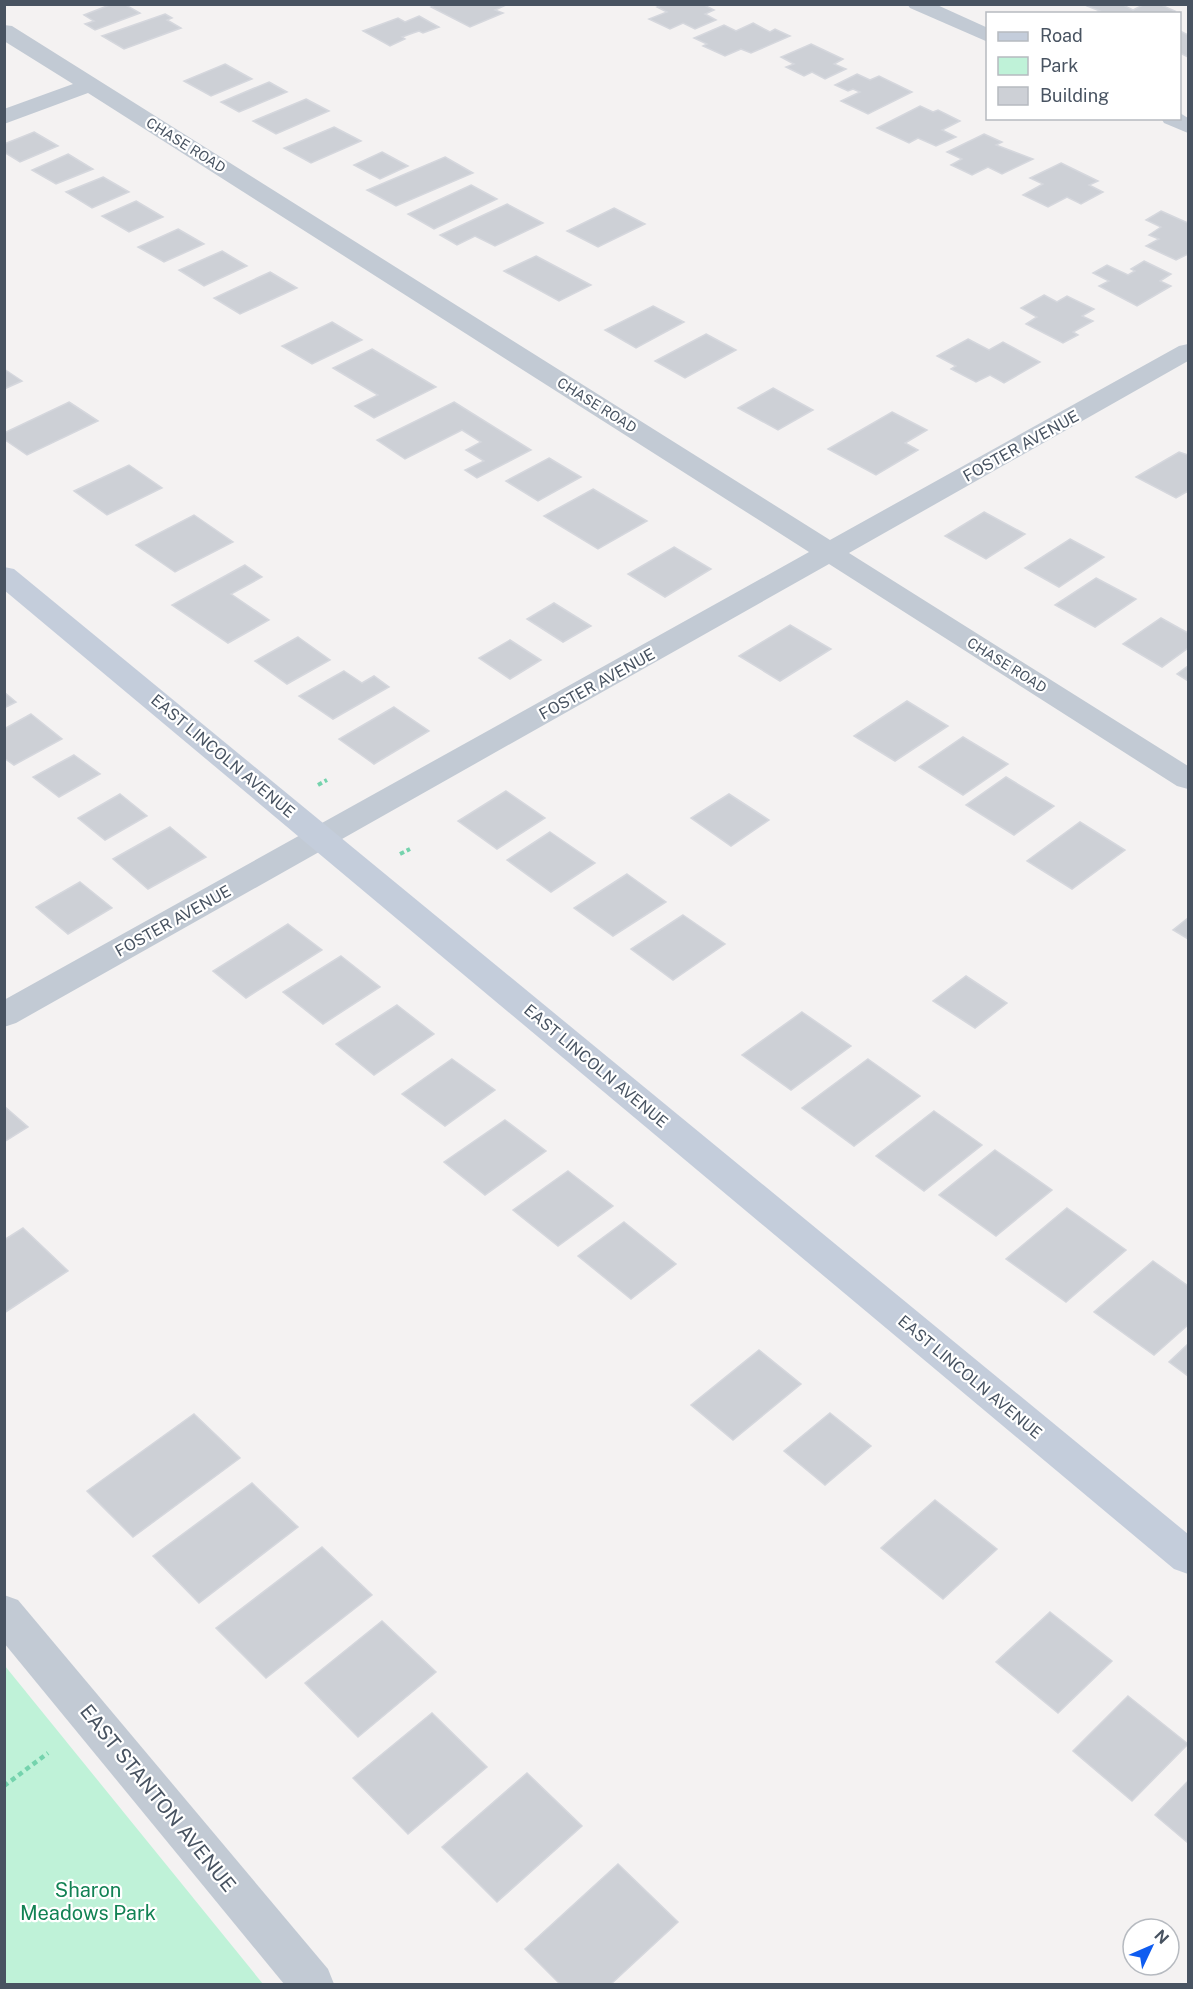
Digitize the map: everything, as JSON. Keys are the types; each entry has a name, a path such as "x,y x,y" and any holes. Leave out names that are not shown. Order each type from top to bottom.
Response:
{"main road":[{"name":"EAST LINCOLN AVENUE","path":"4,575 1188,1557"}],"street":[{"path":"917,4 986,36"},
{"name":"CHASE ROAD","path":"4,31 1188,779"},
{"path":"4,117 90,85"},
{"name":"FOSTER AVENUE","path":"4,1015 1188,351"},
{"name":"EAST STANTON AVENUE","path":"4,1612 312,1984"}],"path":[{"path":"399,855 410,849"},
{"path":"4,1786 48,1753"}],"green space":[{"name":"Sharon Meadows Park","path":"5,1666 263,1984 5,1984"}],"building":[{"path":"112,4 124,4 140,13 95,30 85,24 94,21 84,15"},
{"path":"437,4 508,4 495,10 503,13 470,27 431,7"},
{"path":"663,4 702,4 714,10 705,14 716,20 695,29 683,23 670,29 649,19 667,12 657,7"},
{"path":"1089,4 1121,4 1133,10 1145,4 1159,4 1175,11 1098,12 1100,11 1087,6"},
{"path":"165,14 172,18 167,20 181,28 124,49 102,36"},
{"path":"419,16 439,27 402,37 405,39 390,46 363,31 398,18 405,22"},
{"path":"753,23 770,32 775,29 790,36 751,53 741,49 725,56 703,46 707,44 694,38 724,25 736,31"},
{"path":"1181,32 1188,35 1188,57 1181,54"},
{"path":"811,44 843,59 834,64 846,69 825,79 812,72 804,76 786,67 794,64 781,57"},
{"path":"225,64 252,79 211,96 184,81"},
{"path":"857,74 870,80 879,76 912,92 868,114 841,101 860,92 853,89 848,91 835,85"},
{"path":"269,82 287,92 239,112 221,102"},
{"path":"306,99 329,111 276,134 253,121"},
{"path":"920,106 933,112 938,110 960,121 942,130 956,137 936,146 918,138 909,143 877,128"},
{"path":"334,127 361,141 311,163 284,148"},
{"path":"34,132 58,146 20,162 4,152 4,144"},
{"path":"984,134 1002,142 996,145 1033,159 1002,174 988,167 972,175 951,165 962,159 947,152"},
{"path":"382,152 408,166 380,179 354,165"},
{"path":"68,154 93,169 56,184 32,170"},
{"path":"445,157 473,173 396,206 367,190"},
{"path":"1061,163 1098,181 1089,185 1103,192 1081,204 1067,197 1048,207 1023,195 1043,184 1030,178"},
{"path":"103,177 129,192 92,208 66,192"},
{"path":"471,185 497,199 434,229 408,214"},
{"path":"136,201 163,217 129,232 102,216"},
{"path":"507,204 543,223 495,246 475,236 457,245 440,235"},
{"path":"614,208 645,224 598,247 567,231"},
{"path":"1161,211 1188,223 1188,254 1176,260 1146,246 1159,239 1149,235 1161,227 1146,220"},
{"path":"178,229 204,244 164,262 138,247"},
{"path":"222,251 247,266 204,286 179,270"},
{"path":"536,256 591,285 559,301 504,271"},
{"path":"1144,261 1171,274 1160,281 1171,286 1137,306 1099,286 1109,281 1093,273 1107,265 1128,275 1135,271 1131,269"},
{"path":"270,272 297,288 240,314 214,298"},
{"path":"1044,295 1057,302 1067,296 1094,309 1082,316 1093,321 1073,332 1078,335 1063,343 1026,324 1037,317 1021,308"},
{"path":"653,306 684,322 636,348 605,330"},
{"path":"332,322 362,340 312,364 282,346"},
{"path":"706,334 736,350 685,378 655,361"},
{"path":"968,339 989,350 1003,342 1040,362 1004,383 990,375 976,382 951,369 956,366 937,356"},
{"path":"372,349 436,387 374,418 355,406 378,395 333,368"},
{"path":"4,369 22,381 4,389"},
{"path":"773,388 813,410 778,430 738,408"},
{"path":"69,402 98,421 27,455 4,439 4,433"},
{"path":"454,402 531,450 477,478 465,470 484,461 466,450 481,442 462,430 405,459 377,440"},
{"path":"892,412 927,430 905,443 918,450 876,475 828,449"},
{"path":"1179,452 1188,455 1188,491 1176,498 1136,477"},
{"path":"549,458 581,477 538,501 506,481"},
{"path":"129,465 162,488 107,515 74,491"},
{"path":"593,489 647,521 598,549 544,516"},
{"path":"984,512 1025,534 986,559 945,536"},
{"path":"194,515 233,542 175,572 136,545"},
{"path":"1070,539 1104,557 1059,587 1025,568"},
{"path":"674,547 711,569 665,597 628,574"},
{"path":"245,565 262,577 231,594 269,620 228,643 172,605"},
{"path":"1096,578 1136,599 1095,627 1055,605"},
{"path":"554,603 591,626 563,642 527,619"},
{"path":"1161,618 1188,633 1188,648 1162,667 1123,644"},
{"path":"790,625 831,649 780,681 739,656"},
{"path":"298,637 330,660 287,684 255,661"},
{"path":"510,640 541,660 510,679 479,658"},
{"path":"1188,666 1188,681 1177,674"},
{"path":"344,671 362,683 374,676 389,687 333,719 299,696"},
{"path":"4,692 16,702 4,708"},
{"path":"907,701 948,726 895,761 854,736"},
{"path":"394,707 429,731 374,764 339,739"},
{"path":"31,714 62,739 14,765 4,758 4,729"},
{"path":"963,737 1008,764 963,795 919,767"},
{"path":"74,755 100,774 59,797 33,777"},
{"path":"1006,777 1054,806 1014,835 966,805"},
{"path":"506,791 545,818 497,849 458,821"},
{"path":"120,794 147,816 105,840 78,818"},
{"path":"729,794 769,820 731,846 691,818"},
{"path":"1080,822 1125,850 1072,889 1027,861"},
{"path":"170,827 206,857 148,889 113,859"},
{"path":"550,832 595,863 551,892 507,860"},
{"path":"627,874 666,902 613,936 574,908"},
{"path":"80,882 112,908 68,934 36,907"},
{"path":"683,915 725,944 673,980 631,949"},
{"path":"1188,918 1188,939 1173,930"},
{"path":"288,924 322,950 246,998 213,971"},
{"path":"341,956 380,987 323,1024 283,992"},
{"path":"966,976 1007,1003 975,1028 933,1001"},
{"path":"397,1005 434,1034 374,1075 336,1044"},
{"path":"802,1012 851,1046 791,1090 742,1055"},
{"path":"452,1059 495,1090 445,1126 402,1094"},
{"path":"868,1059 920,1096 854,1146 802,1108"},
{"path":"4,1106 28,1127 4,1142"},
{"path":"934,1111 982,1145 924,1191 876,1156"},
{"path":"505,1120 546,1151 485,1195 444,1162"},
{"path":"995,1150 1052,1190 996,1236 939,1195"},
{"path":"568,1171 613,1206 558,1246 513,1210"},
{"path":"1067,1208 1126,1250 1066,1302 1006,1259"},
{"path":"624,1222 676,1264 631,1299 578,1256"},
{"path":"23,1228 68,1271 4,1313 4,1240"},
{"path":"1153,1261 1188,1286 1188,1325 1154,1355 1094,1312"},
{"path":"1188,1344 1188,1376 1169,1362"},
{"path":"759,1350 801,1384 733,1440 691,1405"},
{"path":"830,1413 871,1446 825,1485 784,1451"},
{"path":"194,1414 240,1458 133,1537 87,1491"},
{"path":"252,1483 298,1527 199,1603 153,1556"},
{"path":"935,1500 997,1549 943,1599 881,1548"},
{"path":"322,1547 372,1595 266,1678 216,1628"},
{"path":"1050,1612 1112,1661 1058,1713 996,1662"},
{"path":"382,1621 436,1672 358,1737 305,1683"},
{"path":"1128,1696 1188,1744 1132,1801 1073,1751"},
{"path":"432,1713 487,1767 408,1834 353,1778"},
{"path":"527,1773 582,1826 497,1902 442,1847"},
{"path":"1188,1781 1188,1843 1155,1815"},
{"path":"618,1864 678,1922 611,1984 560,1984 525,1949"}]}
